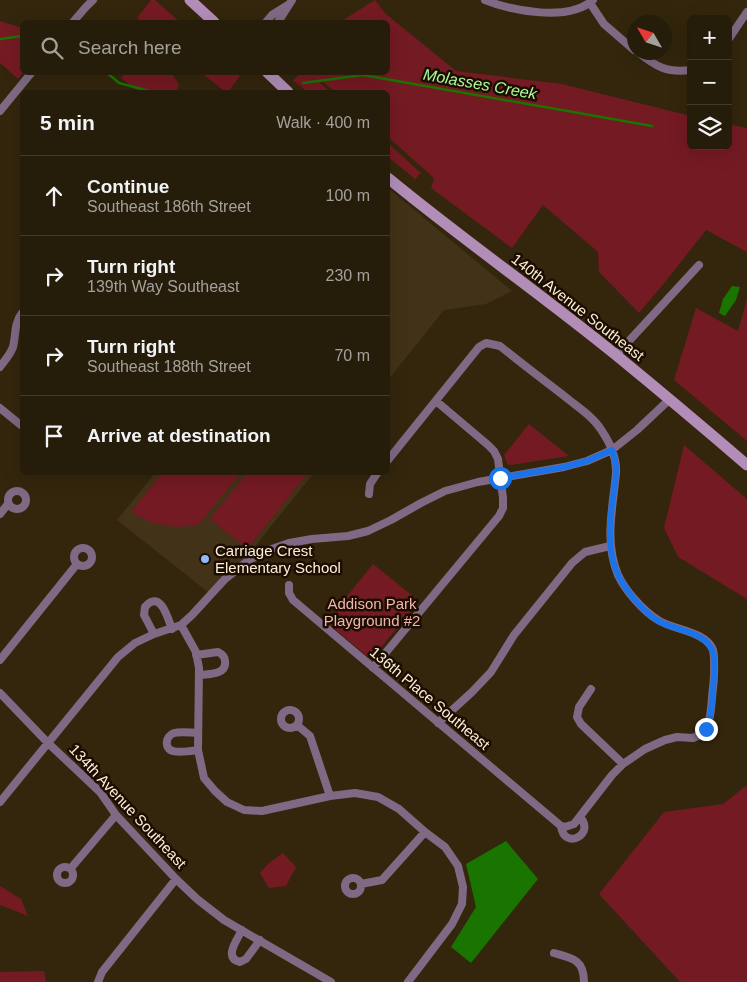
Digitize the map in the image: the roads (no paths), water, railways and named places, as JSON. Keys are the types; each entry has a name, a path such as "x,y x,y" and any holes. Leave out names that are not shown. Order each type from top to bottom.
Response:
{"main road":[{"path":"190,0 212,20"},
{"path":"270,75 286,90"},
{"name":"140th Avenue Southeast","path":"390,180 616,355 747,465"}],"street":[{"path":"75,20 93,0"},
{"path":"485,0 518,10 552,13 577,9 591,2 604,24 627,44"},
{"path":"268,20 290,2"},
{"path":"279,20 290,2"},
{"path":"732,34 747,12"},
{"path":"647,60 665,70 687,70"},
{"path":"0,111 30,75"},
{"path":"616,355 699,265"},
{"path":"0,367 18,341 16,326 20,317"},
{"path":"390,458 479,347 486,343 500,346 586,413 602,430 616,460 610,522 610,546 619,576 631,595 646,611 659,621 700,636 713,651 714,675 710,721 704,733 693,738 677,737 665,740 645,749 623,764 574,824 565,827 560,826"},
{"path":"0,802 118,656 135,643 181,625 224,579 249,560 289,543 348,536 368,531 445,491 478,482 564,467 587,461 612,450 670,399"},
{"path":"373,668 499,516 503,508 498,460 494,451 436,401"},
{"path":"0,408 20,424"},
{"path":"369,494 370,484 376,475"},
{"path":"0,514 8,504"},
{"path":"438,723 491,672 514,635 572,563 585,552 610,546"},
{"path":"0,660 77,564"},
{"name":"136th Place Southeast","path":"289,586 289,593 293,600 560,826 566,837 575,838 581,835 584,828 580,817"},
{"path":"154,634 144,615 145,607 152,602 163,606 172,629"},
{"path":"181,625 196,655 199,675 198,750 204,778 215,792 227,802 244,810 262,811 330,796 355,794 378,797 399,809 445,847 458,866 463,888 462,904 452,924 408,982"},
{"path":"196,655 218,652 223,656 225,662 221,671 199,675"},
{"path":"591,689 579,707 577,717 581,724 623,764"},
{"name":"134th Avenue Southeast","path":"0,693 48,743 100,792 116,815 197,899 224,920 331,982"},
{"path":"297,725 310,736 330,796"},
{"path":"198,734 174,733 168,737 166,743 169,749 174,752 198,750"},
{"path":"71,868 116,815"},
{"path":"361,884 382,880 425,832"},
{"path":"98,982 102,972 176,879"},
{"path":"242,930 231,951 234,960 240,962 246,959 260,940"},
{"path":"554,953 570,957 578,962 583,970 584,982"}],"waterway":[{"name":"Molasses Creek","path":"0,39 20,36"},
{"name":"Molasses Creek","path":"110,75 119,83 145,90"},
{"name":"Molasses Creek","path":"303,83 363,75 652,126"}],"place":[{"name":"Carriage Crest Elementary School","path":"205,559"}],"park label":[{"name":"Addison Park Playground #2","path":"372,612"}]}
